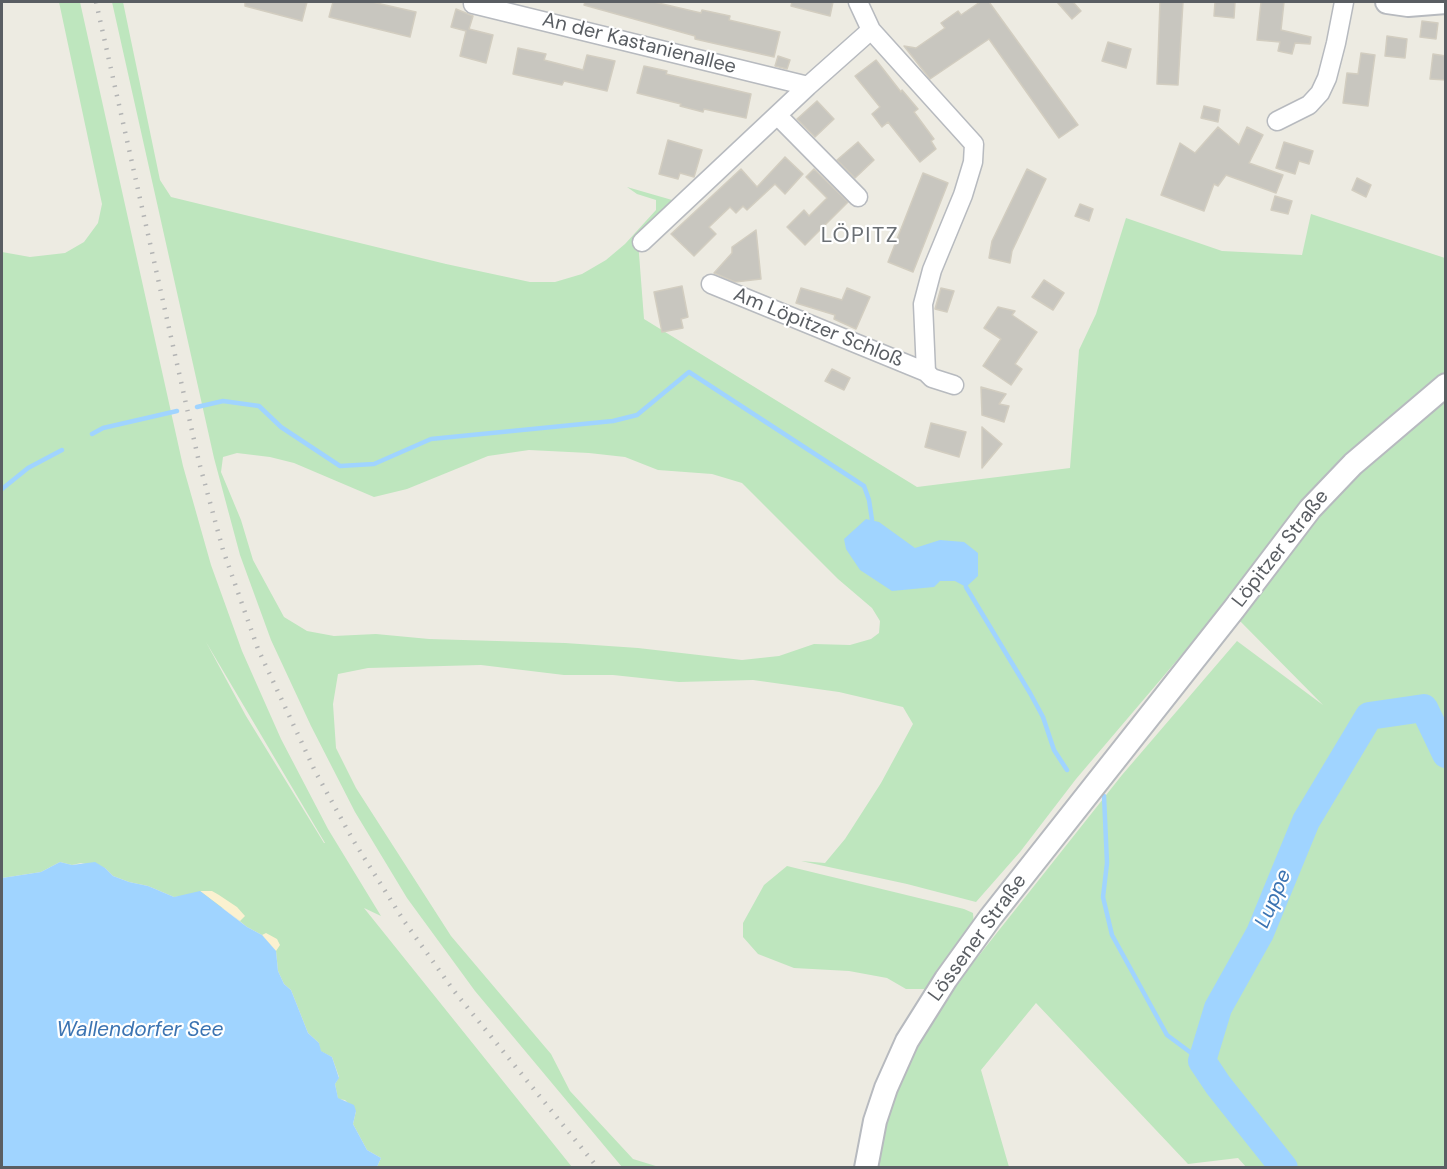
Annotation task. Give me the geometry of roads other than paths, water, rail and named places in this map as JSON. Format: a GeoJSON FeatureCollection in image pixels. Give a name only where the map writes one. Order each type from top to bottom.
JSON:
{"type":"FeatureCollection","features":[{"type":"Feature","properties":{"kind":"street","name":"An der Kastanienallee"},"geometry":{"type":"LineString","coordinates":[[473,2],[808,86]]}},
{"type":"Feature","properties":{"kind":"street","name":"Am Löpitzer Schloß"},"geometry":{"type":"LineString","coordinates":[[858,2],[871,30],[974,144],[973,162],[963,195],[932,270],[923,304],[926,372]]}},
{"type":"Feature","properties":{"kind":"street"},"geometry":{"type":"LineString","coordinates":[[1277,121],[1310,105],[1320,93],[1334,52],[1344,2]]}},
{"type":"Feature","properties":{"kind":"street"},"geometry":{"type":"LineString","coordinates":[[1387,2],[1408,5],[1446,2]]}},
{"type":"Feature","properties":{"kind":"street"},"geometry":{"type":"LineString","coordinates":[[642,242],[871,30]]}},
{"type":"Feature","properties":{"kind":"street"},"geometry":{"type":"LineString","coordinates":[[777,116],[858,197]]}},
{"type":"Feature","properties":{"kind":"street","name":"Am Löpitzer Schloß"},"geometry":{"type":"LineString","coordinates":[[711,284],[926,372],[932,378],[954,385]]}},
{"type":"Feature","properties":{"kind":"street","name":"Löpitzer Straße"},"geometry":{"type":"LineString","coordinates":[[1135,732],[1331,484],[1446,385]]}},
{"type":"Feature","properties":{"kind":"street","name":"Lössener Straße"},"geometry":{"type":"LineString","coordinates":[[866,1167],[875,1121],[886,1088],[907,1041],[946,979],[990,918],[1135,732]]}},
{"type":"Feature","properties":{"kind":"water"},"geometry":{"type":"Polygon","coordinates":[[[866,519],[879,522],[915,548],[940,540],[964,542],[978,553],[978,576],[966,587],[955,581],[940,581],[934,587],[892,591],[860,570],[846,549],[844,539],[866,519]]]}},
{"type":"Feature","properties":{"kind":"water","name":"Wallendorfer See"},"geometry":{"type":"Polygon","coordinates":[[[60,862],[72,865],[95,862],[113,876],[148,886],[174,897],[200,891],[247,927],[262,935],[276,951],[278,971],[284,984],[291,990],[308,1033],[319,1043],[321,1051],[332,1057],[339,1078],[335,1084],[338,1098],[354,1105],[356,1111],[353,1124],[367,1150],[381,1158],[377,1167],[2,1167],[2,878],[41,872],[60,862]]]}},
{"type":"Feature","properties":{"kind":"waterway"},"geometry":{"type":"LineString","coordinates":[[197,407],[223,401],[259,406],[281,427],[340,466],[374,464],[431,439],[613,421],[637,415],[689,372],[864,486],[872,520]]}},
{"type":"Feature","properties":{"kind":"waterway"},"geometry":{"type":"LineString","coordinates":[[92,434],[103,428],[177,411]]}},
{"type":"Feature","properties":{"kind":"waterway"},"geometry":{"type":"LineString","coordinates":[[2,489],[28,468],[62,450]]}},
{"type":"Feature","properties":{"kind":"waterway"},"geometry":{"type":"LineString","coordinates":[[966,587],[1030,693],[1043,717],[1054,750],[1067,770]]}},
{"type":"Feature","properties":{"kind":"waterway","name":"Luppe"},"geometry":{"type":"LineString","coordinates":[[1284,1168],[1218,1085],[1202,1061],[1218,1008],[1260,933],[1306,821],[1369,716],[1424,708],[1446,754]]}},
{"type":"Feature","properties":{"kind":"waterway"},"geometry":{"type":"LineString","coordinates":[[1104,796],[1107,863],[1103,897],[1112,935],[1167,1035],[1202,1061]]}},
{"type":"Feature","properties":{"kind":"railway"},"geometry":{"type":"LineString","coordinates":[[96,2],[199,462],[223,550],[258,649],[315,771],[353,840],[404,921],[454,991],[598,1168]]}},
{"type":"Feature","properties":{"kind":"district","name":"LÖPITZ"},"geometry":{"type":"Point","coordinates":[860,236]}}]}
